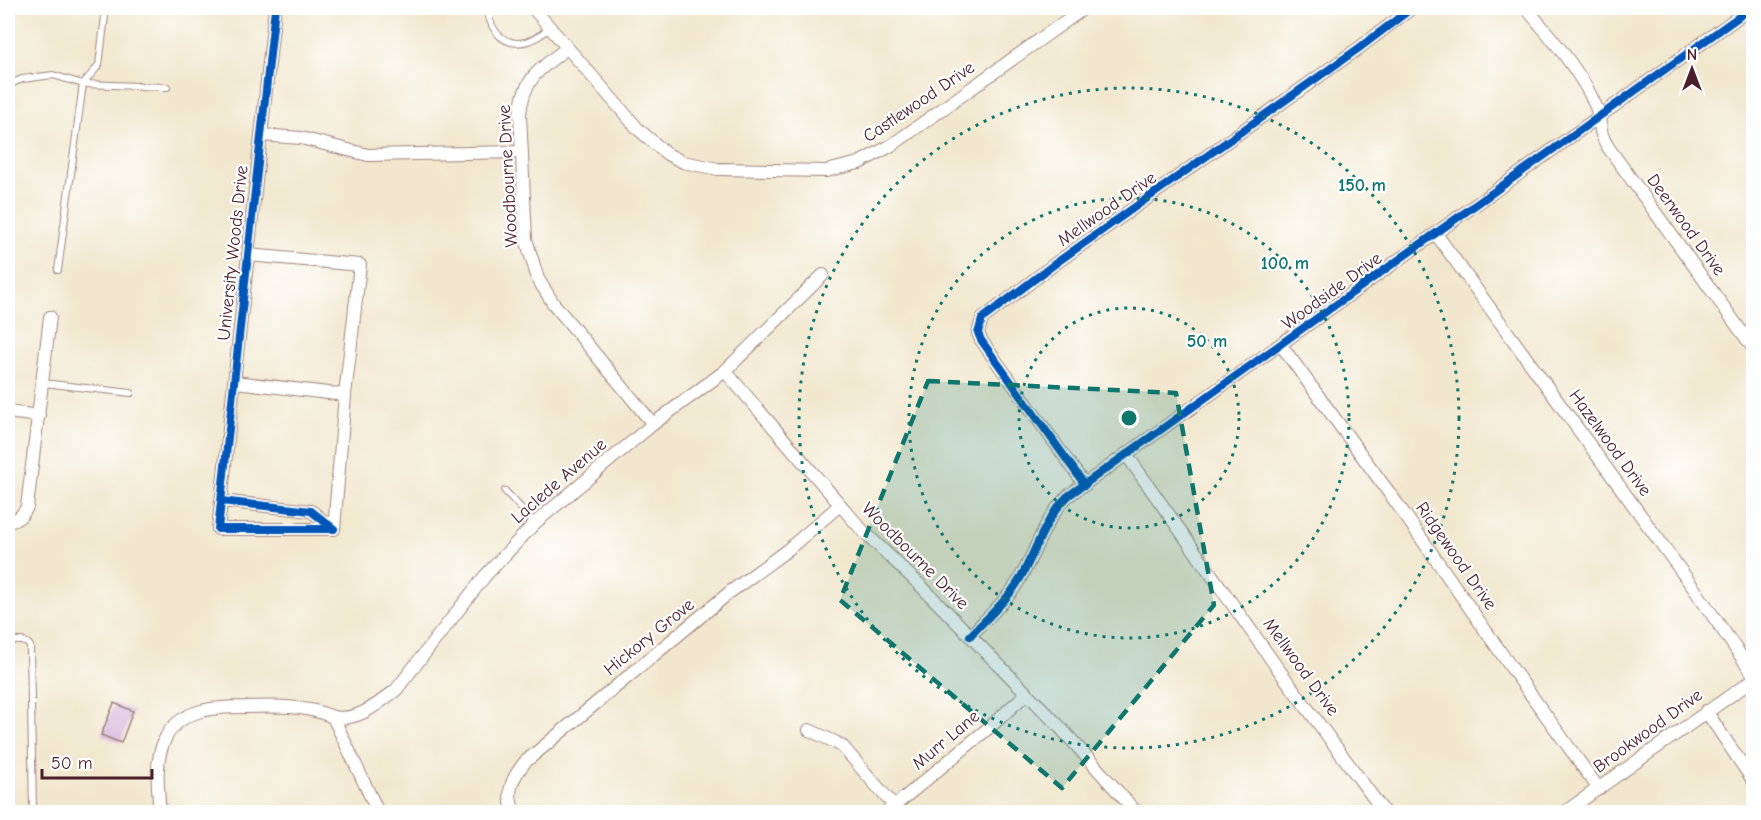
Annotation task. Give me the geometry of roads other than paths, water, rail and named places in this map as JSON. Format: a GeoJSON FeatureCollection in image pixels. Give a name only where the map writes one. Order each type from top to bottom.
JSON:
{"type":"FeatureCollection","features":[{"type":"Feature","properties":{"kind":"street","name":"University Woods Drive"},"geometry":{"type":"LineString","coordinates":[[248,255],[360,265],[345,395],[334,529],[218,529],[275,8]]}},
{"type":"Feature","properties":{"kind":"street","name":"Castlewood Drive"},"geometry":{"type":"LineString","coordinates":[[533,8],[638,129],[666,154],[683,162],[718,169],[826,171],[859,163],[892,145],[1067,12],[1084,8]]}},
{"type":"Feature","properties":{"kind":"street","name":"Mellwood Drive"},"geometry":{"type":"LineString","coordinates":[[1085,484],[981,340],[978,333],[982,319],[1056,263],[1341,62],[1412,8]]}},
{"type":"Feature","properties":{"kind":"street"},"geometry":{"type":"LineString","coordinates":[[1526,8],[1580,80],[1596,108],[1598,117]]}},
{"type":"Feature","properties":{"kind":"street"},"geometry":{"type":"LineString","coordinates":[[1749,10],[1754,22]]}},
{"type":"Feature","properties":{"kind":"street","name":"Woodside Drive"},"geometry":{"type":"LineString","coordinates":[[970,636],[1015,587],[1055,508],[1126,454],[1749,10]]}},
{"type":"Feature","properties":{"kind":"street","name":"Woodbourne Drive"},"geometry":{"type":"LineString","coordinates":[[567,48],[540,69],[522,96],[520,114],[526,239],[538,279],[553,303],[653,424]]}},
{"type":"Feature","properties":{"kind":"street","name":"Deerwood Drive"},"geometry":{"type":"LineString","coordinates":[[1598,117],[1601,135],[1608,147],[1754,350]]}},
{"type":"Feature","properties":{"kind":"street"},"geometry":{"type":"LineString","coordinates":[[261,135],[301,138],[368,155],[522,152]]}},
{"type":"Feature","properties":{"kind":"street","name":"Hazelwood Drive"},"geometry":{"type":"LineString","coordinates":[[1436,234],[1695,590],[1754,675]]}},
{"type":"Feature","properties":{"kind":"street","name":"Laclede Avenue"},"geometry":{"type":"LineString","coordinates":[[333,717],[356,716],[380,703],[396,690],[485,576],[535,523],[653,424],[725,371],[823,275]]}},
{"type":"Feature","properties":{"kind":"street"},"geometry":{"type":"LineString","coordinates":[[8,522],[23,515],[27,507],[50,317]]}},
{"type":"Feature","properties":{"kind":"street","name":"Ridgewood Drive"},"geometry":{"type":"LineString","coordinates":[[1281,345],[1398,505],[1599,789]]}},
{"type":"Feature","properties":{"kind":"street","name":"Woodbourne Drive"},"geometry":{"type":"LineString","coordinates":[[725,371],[840,506],[1059,726],[1136,813]]}},
{"type":"Feature","properties":{"kind":"street"},"geometry":{"type":"LineString","coordinates":[[235,382],[345,395]]}},
{"type":"Feature","properties":{"kind":"street"},"geometry":{"type":"LineString","coordinates":[[8,412],[39,416]]}},
{"type":"Feature","properties":{"kind":"street","name":"Mellwood Drive"},"geometry":{"type":"LineString","coordinates":[[1126,454],[1276,666],[1384,813]]}},
{"type":"Feature","properties":{"kind":"street"},"geometry":{"type":"LineString","coordinates":[[221,501],[310,511],[334,529]]}},
{"type":"Feature","properties":{"kind":"street","name":"Hickory Grove"},"geometry":{"type":"LineString","coordinates":[[514,813],[509,788],[515,774],[525,762],[708,613],[730,592],[786,551],[840,506]]}},
{"type":"Feature","properties":{"kind":"street","name":"Brookwood Drive"},"geometry":{"type":"LineString","coordinates":[[1565,813],[1754,679]]}},
{"type":"Feature","properties":{"kind":"street","name":"Murr Lane"},"geometry":{"type":"LineString","coordinates":[[890,809],[991,726],[1026,694]]}},
{"type":"Feature","properties":{"kind":"street"},"geometry":{"type":"LineString","coordinates":[[160,813],[158,777],[161,750],[165,738],[181,719],[205,709],[262,706],[291,706],[333,717],[378,813]]}},
{"type":"Feature","properties":{"kind":"street"},"geometry":{"type":"LineString","coordinates":[[1706,711],[1754,782]]}},
{"type":"Feature","properties":{"kind":"street"},"geometry":{"type":"LineString","coordinates":[[809,730],[843,747],[890,809]]}},
{"type":"Feature","properties":{"kind":"lane"},"geometry":{"type":"LineString","coordinates":[[58,270],[83,84],[99,65],[106,8]]}},
{"type":"Feature","properties":{"kind":"lane"},"geometry":{"type":"LineString","coordinates":[[487,8],[495,31],[507,41],[520,43],[538,38],[550,27]]}},
{"type":"Feature","properties":{"kind":"lane"},"geometry":{"type":"LineString","coordinates":[[8,85],[22,80],[53,75],[83,84],[167,87]]}},
{"type":"Feature","properties":{"kind":"lane"},"geometry":{"type":"LineString","coordinates":[[43,383],[131,393]]}},
{"type":"Feature","properties":{"kind":"lane"},"geometry":{"type":"LineString","coordinates":[[505,491],[535,523]]}},
{"type":"Feature","properties":{"kind":"lane"},"geometry":{"type":"LineString","coordinates":[[8,641],[23,641],[30,646],[33,813]]}}]}
